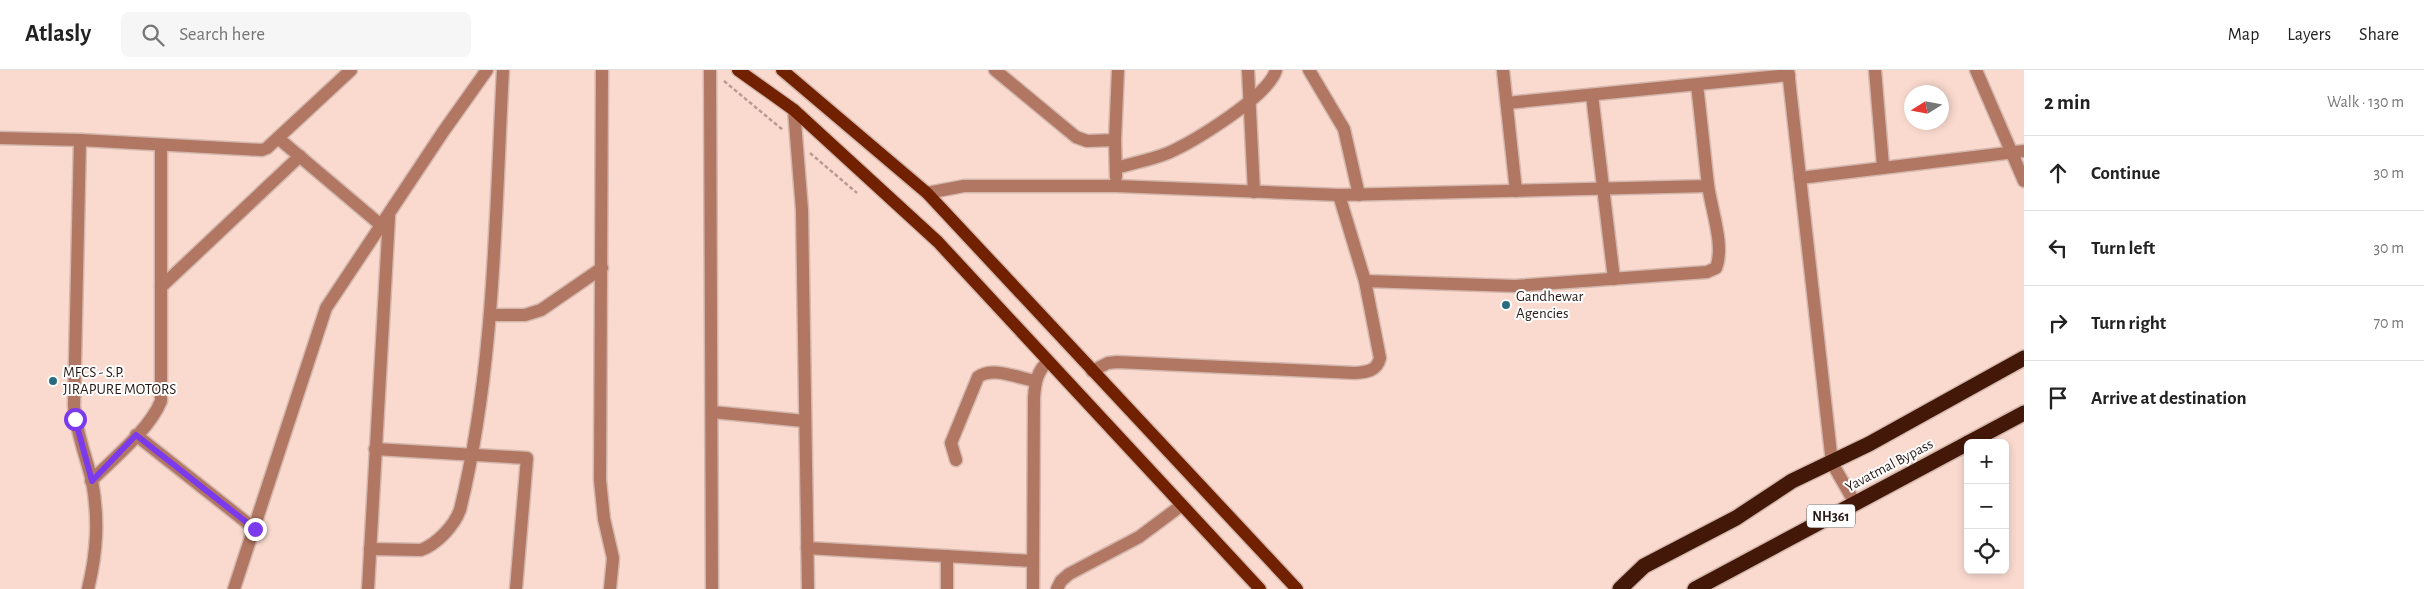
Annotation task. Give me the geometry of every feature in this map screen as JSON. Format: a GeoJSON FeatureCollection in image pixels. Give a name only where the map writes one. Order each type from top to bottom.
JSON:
{"type":"FeatureCollection","features":[{"type":"Feature","properties":{"kind":"highway"},"geometry":{"type":"LineString","coordinates":[[1620,589],[1644,566],[1736,518],[1792,481],[1832,463],[2024,358]]}},
{"type":"Feature","properties":{"kind":"highway","name":"Yavatmal Bypass"},"geometry":{"type":"LineString","coordinates":[[1975,439],[2024,413]]}},
{"type":"Feature","properties":{"kind":"highway","name":"Yavatmal Bypass"},"geometry":{"type":"LineString","coordinates":[[1695,589],[1964,445]]}},
{"type":"Feature","properties":{"kind":"main road"},"geometry":{"type":"LineString","coordinates":[[738,70],[794,110],[938,242],[1260,589]]}},
{"type":"Feature","properties":{"kind":"main road"},"geometry":{"type":"LineString","coordinates":[[782,70],[927,193],[1297,589]]}},
{"type":"Feature","properties":{"kind":"street"},"geometry":{"type":"LineString","coordinates":[[0,138],[80,140],[161,146],[262,150],[278,138],[351,70]]}},
{"type":"Feature","properties":{"kind":"street"},"geometry":{"type":"LineString","coordinates":[[234,589],[326,308],[443,132],[487,70]]}},
{"type":"Feature","properties":{"kind":"street"},"geometry":{"type":"LineString","coordinates":[[370,549],[421,550],[437,541],[457,517],[474,454],[490,315],[503,70]]}},
{"type":"Feature","properties":{"kind":"street"},"geometry":{"type":"LineString","coordinates":[[602,70],[600,480],[604,519],[613,558],[610,589]]}},
{"type":"Feature","properties":{"kind":"street"},"geometry":{"type":"LineString","coordinates":[[710,70],[712,589]]}},
{"type":"Feature","properties":{"kind":"street"},"geometry":{"type":"LineString","coordinates":[[995,70],[1076,137],[1087,141],[1115,140]]}},
{"type":"Feature","properties":{"kind":"street"},"geometry":{"type":"LineString","coordinates":[[1116,186],[1115,140],[1118,70]]}},
{"type":"Feature","properties":{"kind":"street"},"geometry":{"type":"LineString","coordinates":[[1248,70],[1254,192]]}},
{"type":"Feature","properties":{"kind":"street"},"geometry":{"type":"LineString","coordinates":[[1116,168],[1166,154],[1181,147],[1249,103],[1265,89],[1273,79],[1276,70]]}},
{"type":"Feature","properties":{"kind":"street"},"geometry":{"type":"LineString","coordinates":[[1310,70],[1344,129],[1358,195]]}},
{"type":"Feature","properties":{"kind":"street"},"geometry":{"type":"LineString","coordinates":[[1503,70],[1516,191]]}},
{"type":"Feature","properties":{"kind":"street"},"geometry":{"type":"LineString","coordinates":[[1876,70],[1883,166]]}},
{"type":"Feature","properties":{"kind":"street"},"geometry":{"type":"LineString","coordinates":[[1976,70],[2018,152],[2024,181]]}},
{"type":"Feature","properties":{"kind":"street"},"geometry":{"type":"LineString","coordinates":[[1507,104],[1697,85],[1788,73],[1832,463],[1855,503]]}},
{"type":"Feature","properties":{"kind":"street"},"geometry":{"type":"LineString","coordinates":[[1364,281],[1515,286],[1707,272],[1716,268],[1719,261],[1719,249],[1708,186],[1697,85]]}},
{"type":"Feature","properties":{"kind":"street"},"geometry":{"type":"LineString","coordinates":[[1592,95],[1614,279]]}},
{"type":"Feature","properties":{"kind":"street"},"geometry":{"type":"LineString","coordinates":[[794,110],[802,210],[808,589]]}},
{"type":"Feature","properties":{"kind":"street"},"geometry":{"type":"LineString","coordinates":[[278,138],[385,221]]}},
{"type":"Feature","properties":{"kind":"street"},"geometry":{"type":"LineString","coordinates":[[80,140],[74,406],[75,419],[92,481],[97,524],[95,560],[88,589]]}},
{"type":"Feature","properties":{"kind":"street"},"geometry":{"type":"LineString","coordinates":[[92,481],[136,435],[158,409],[161,401],[161,146]]}},
{"type":"Feature","properties":{"kind":"street"},"geometry":{"type":"LineString","coordinates":[[1800,178],[1883,166],[2018,152]]}},
{"type":"Feature","properties":{"kind":"street"},"geometry":{"type":"LineString","coordinates":[[161,287],[300,156]]}},
{"type":"Feature","properties":{"kind":"street"},"geometry":{"type":"LineString","coordinates":[[927,193],[964,186],[1116,186],[1339,195],[1708,186]]}},
{"type":"Feature","properties":{"kind":"street"},"geometry":{"type":"LineString","coordinates":[[1092,370],[1108,363],[1117,362],[1364,373],[1378,365],[1380,358],[1364,281],[1339,195]]}},
{"type":"Feature","properties":{"kind":"street"},"geometry":{"type":"LineString","coordinates":[[368,589],[376,449],[385,221]]}},
{"type":"Feature","properties":{"kind":"street"},"geometry":{"type":"LineString","coordinates":[[490,315],[525,315],[541,310],[602,268]]}},
{"type":"Feature","properties":{"kind":"street"},"geometry":{"type":"LineString","coordinates":[[1033,589],[1035,381],[1039,369],[1048,360]]}},
{"type":"Feature","properties":{"kind":"street"},"geometry":{"type":"LineString","coordinates":[[956,460],[951,443],[978,377],[983,373],[992,372],[1035,381]]}},
{"type":"Feature","properties":{"kind":"street"},"geometry":{"type":"LineString","coordinates":[[712,412],[804,421]]}},
{"type":"Feature","properties":{"kind":"street"},"geometry":{"type":"LineString","coordinates":[[136,435],[255,529]]}},
{"type":"Feature","properties":{"kind":"street"},"geometry":{"type":"LineString","coordinates":[[376,449],[527,458],[516,589]]}},
{"type":"Feature","properties":{"kind":"street"},"geometry":{"type":"LineString","coordinates":[[1057,589],[1061,581],[1069,574],[1139,537],[1182,506]]}},
{"type":"Feature","properties":{"kind":"street"},"geometry":{"type":"LineString","coordinates":[[807,548],[1032,561]]}},
{"type":"Feature","properties":{"kind":"street"},"geometry":{"type":"LineString","coordinates":[[947,556],[947,589]]}},
{"type":"Feature","properties":{"kind":"place","name":"Gandhewar Agencies"},"geometry":{"type":"Point","coordinates":[1506,305]}},
{"type":"Feature","properties":{"kind":"place","name":"MFCS - S.P. JIRAPURE MOTORS"},"geometry":{"type":"Point","coordinates":[53,381]}},
{"type":"Feature","properties":{"kind":"route"},"geometry":{"type":"LineString","coordinates":[[75,419],[92,481],[136,435],[255,529]]}}]}
